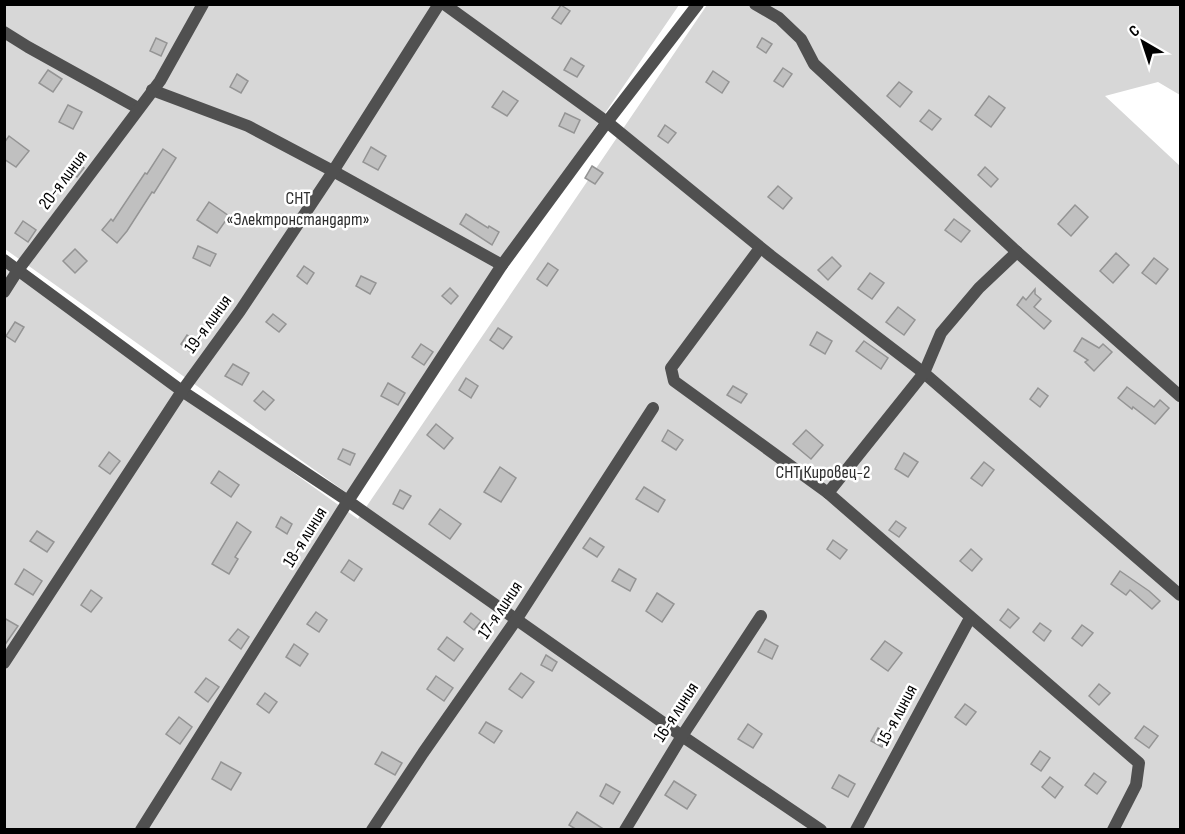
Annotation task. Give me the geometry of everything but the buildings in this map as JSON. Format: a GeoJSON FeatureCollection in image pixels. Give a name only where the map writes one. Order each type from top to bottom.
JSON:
{"type":"FeatureCollection","features":[{"type":"Feature","properties":{"kind":"street","name":"20-я линия"},"geometry":{"type":"LineString","coordinates":[[4,292],[18,270],[160,81],[203,4]]}},
{"type":"Feature","properties":{"kind":"street","name":"19-я линия"},"geometry":{"type":"LineString","coordinates":[[4,663],[182,390],[240,311],[333,171],[439,4]]}},
{"type":"Feature","properties":{"kind":"street"},"geometry":{"type":"LineString","coordinates":[[444,4],[607,122],[760,248],[924,374],[1180,596]]}},
{"type":"Feature","properties":{"kind":"street","name":"18-я линия"},"geometry":{"type":"LineString","coordinates":[[141,830],[348,501],[502,265],[607,122],[698,4]]}},
{"type":"Feature","properties":{"kind":"street"},"geometry":{"type":"LineString","coordinates":[[755,4],[779,18],[801,39],[814,64],[1017,252],[1180,396]]}},
{"type":"Feature","properties":{"kind":"street"},"geometry":{"type":"LineString","coordinates":[[4,32],[138,108]]}},
{"type":"Feature","properties":{"kind":"street"},"geometry":{"type":"LineString","coordinates":[[152,90],[248,126],[502,265]]}},
{"type":"Feature","properties":{"kind":"street"},"geometry":{"type":"LineString","coordinates":[[760,248],[671,368],[674,381],[828,494],[1139,763],[1136,785],[1113,830]]}},
{"type":"Feature","properties":{"kind":"street"},"geometry":{"type":"LineString","coordinates":[[828,494],[924,374],[941,333],[979,288],[1017,252]]}},
{"type":"Feature","properties":{"kind":"street"},"geometry":{"type":"LineString","coordinates":[[4,260],[182,390],[348,501],[820,830]]}},
{"type":"Feature","properties":{"kind":"street","name":"17-я линия"},"geometry":{"type":"LineString","coordinates":[[372,830],[516,620],[653,408]]}},
{"type":"Feature","properties":{"kind":"street","name":"16-я линия"},"geometry":{"type":"LineString","coordinates":[[625,830],[682,736],[760,616]]}},
{"type":"Feature","properties":{"kind":"street","name":"15-я линия"},"geometry":{"type":"LineString","coordinates":[[856,830],[970,618]]}},
{"type":"Feature","properties":{"kind":"green space","name":"СНТ «Электронстандарт»"},"geometry":{"type":"Polygon","coordinates":[[[5,5],[679,5],[508,255],[354,498],[5,249],[5,5]]]}},
{"type":"Feature","properties":{"kind":"green space","name":"СНТ Кировец-2"},"geometry":{"type":"Polygon","coordinates":[[[707,5],[1180,5],[1180,95],[1158,82],[1105,96],[1180,166],[1180,829],[5,829],[4,265],[358,519],[707,5]]]}}]}
